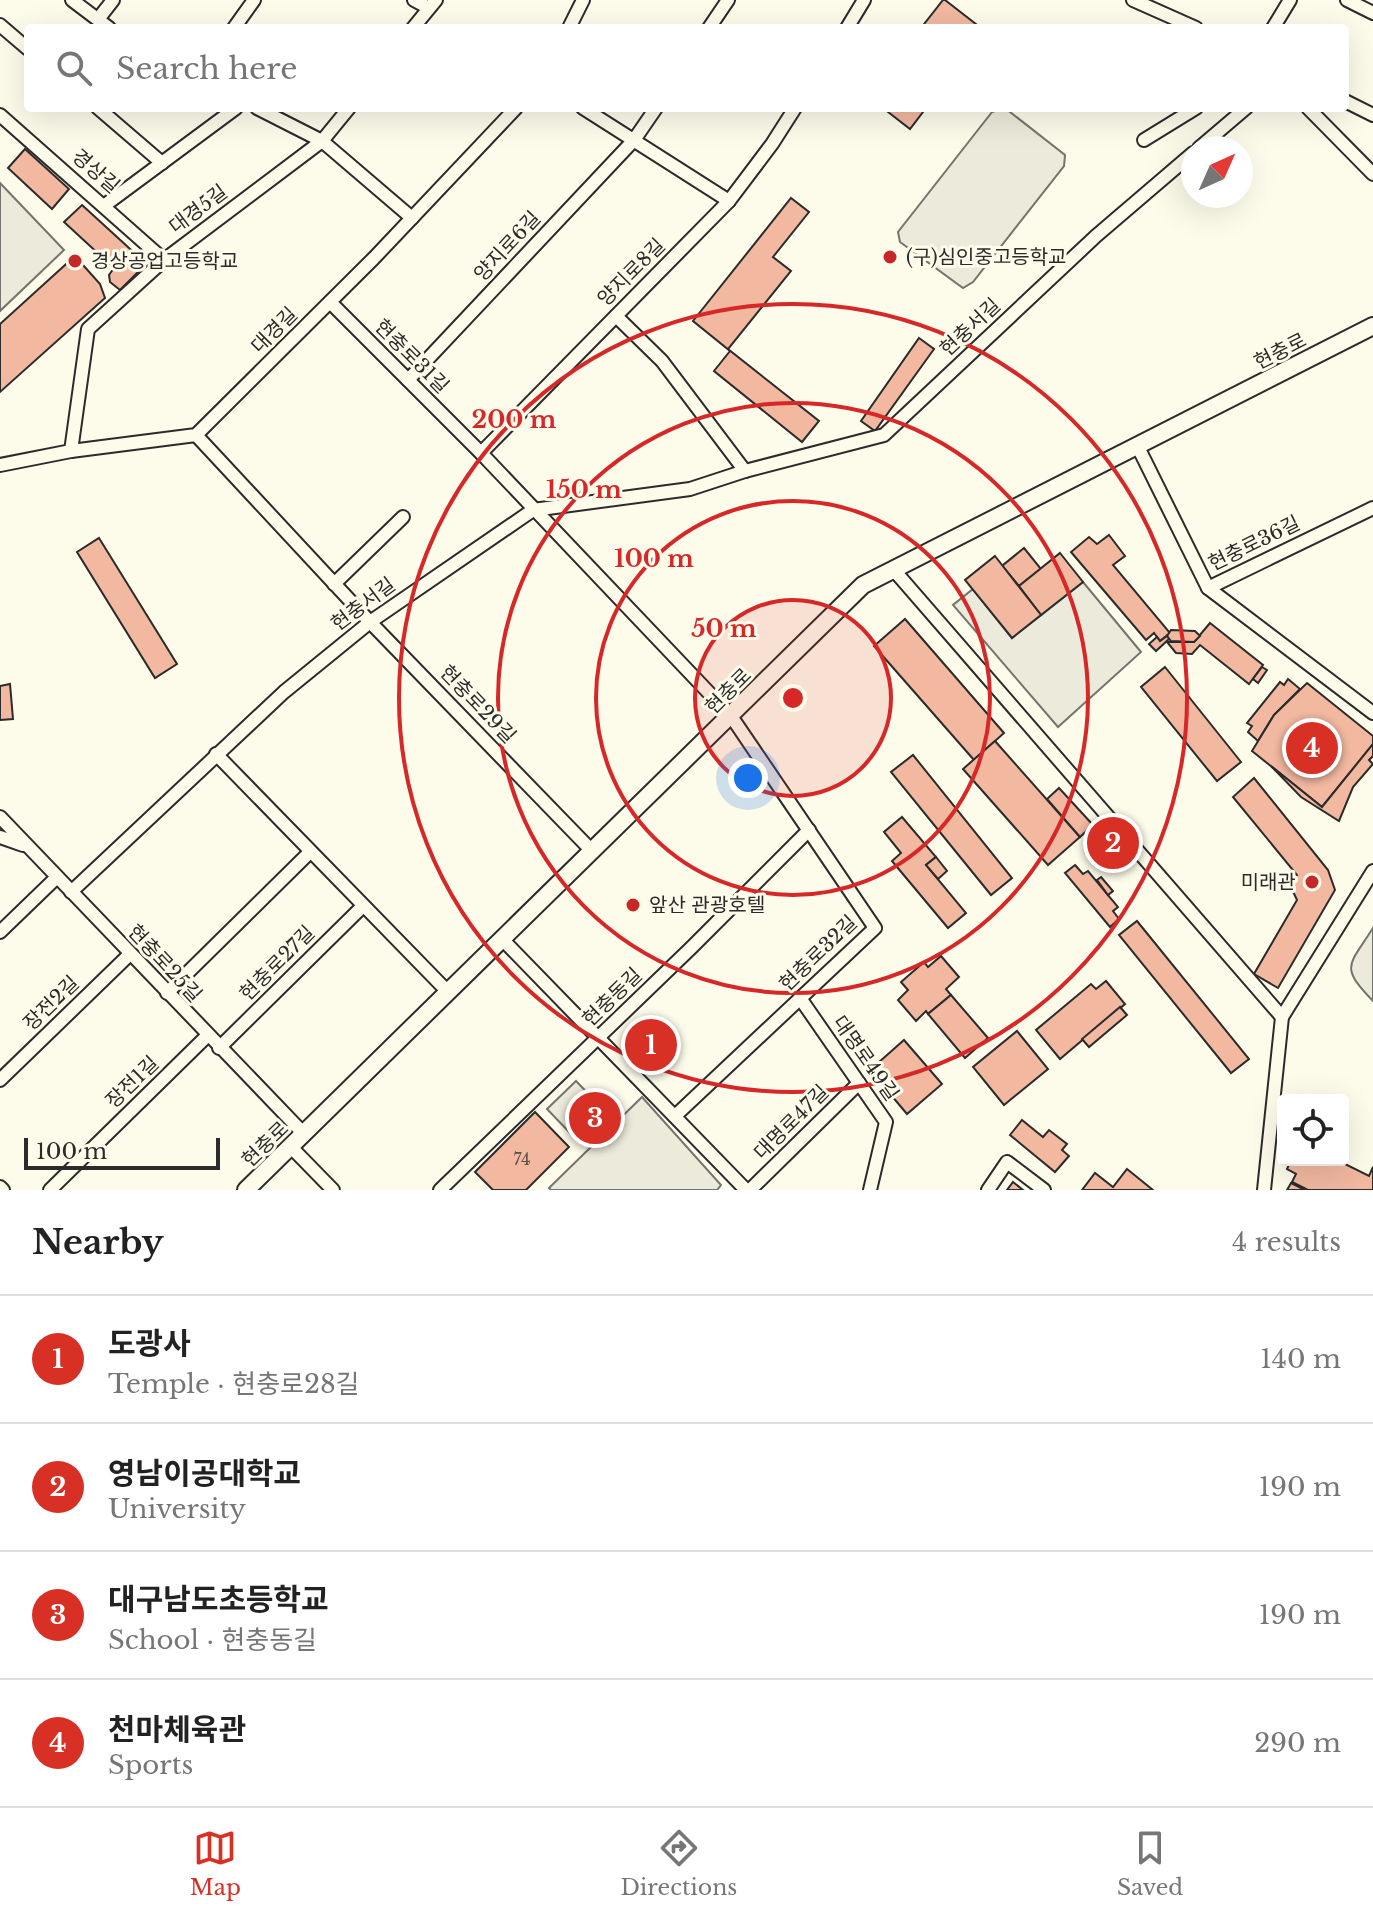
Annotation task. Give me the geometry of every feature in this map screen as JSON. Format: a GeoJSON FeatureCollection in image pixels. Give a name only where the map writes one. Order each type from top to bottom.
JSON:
{"type":"FeatureCollection","features":[{"type":"Feature","properties":{"kind":"main road","name":"현충로"},"geometry":{"type":"LineString","coordinates":[[246,1190],[863,585],[1373,326]]}},
{"type":"Feature","properties":{"kind":"street"},"geometry":{"type":"LineString","coordinates":[[72,0],[105,24]]}},
{"type":"Feature","properties":{"kind":"street"},"geometry":{"type":"LineString","coordinates":[[99,18],[113,0]]}},
{"type":"Feature","properties":{"kind":"street"},"geometry":{"type":"LineString","coordinates":[[237,24],[254,0]]}},
{"type":"Feature","properties":{"kind":"street"},"geometry":{"type":"LineString","coordinates":[[414,0],[432,4],[416,24]]}},
{"type":"Feature","properties":{"kind":"street"},"geometry":{"type":"LineString","coordinates":[[571,24],[583,0]]}},
{"type":"Feature","properties":{"kind":"street"},"geometry":{"type":"LineString","coordinates":[[712,24],[728,0]]}},
{"type":"Feature","properties":{"kind":"street"},"geometry":{"type":"LineString","coordinates":[[849,24],[864,0]]}},
{"type":"Feature","properties":{"kind":"street"},"geometry":{"type":"LineString","coordinates":[[1133,0],[1187,24]]}},
{"type":"Feature","properties":{"kind":"street"},"geometry":{"type":"LineString","coordinates":[[1275,24],[1290,0]]}},
{"type":"Feature","properties":{"kind":"street"},"geometry":{"type":"LineString","coordinates":[[1347,0],[1373,13]]}},
{"type":"Feature","properties":{"kind":"street"},"geometry":{"type":"LineString","coordinates":[[0,25],[24,46]]}},
{"type":"Feature","properties":{"kind":"street"},"geometry":{"type":"LineString","coordinates":[[1349,103],[1373,115]]}},
{"type":"Feature","properties":{"kind":"street"},"geometry":{"type":"LineString","coordinates":[[103,112],[162,163]]}},
{"type":"Feature","properties":{"kind":"street"},"geometry":{"type":"LineString","coordinates":[[105,205],[231,112]]}},
{"type":"Feature","properties":{"kind":"street"},"geometry":{"type":"LineString","coordinates":[[265,112],[322,141],[412,218]]}},
{"type":"Feature","properties":{"kind":"street","name":"대경5길"},"geometry":{"type":"LineString","coordinates":[[71,451],[88,329],[164,260],[322,141],[346,112]]}},
{"type":"Feature","properties":{"kind":"street","name":"대경길"},"geometry":{"type":"LineString","coordinates":[[196,435],[330,302],[512,112]]}},
{"type":"Feature","properties":{"kind":"street"},"geometry":{"type":"LineString","coordinates":[[589,112],[729,201]]}},
{"type":"Feature","properties":{"kind":"street","name":"양지로6길"},"geometry":{"type":"LineString","coordinates":[[408,380],[634,140],[653,112]]}},
{"type":"Feature","properties":{"kind":"street","name":"양지로8길"},"geometry":{"type":"LineString","coordinates":[[481,453],[729,201],[792,112]]}},
{"type":"Feature","properties":{"kind":"street"},"geometry":{"type":"LineString","coordinates":[[1144,140],[1190,112]]}},
{"type":"Feature","properties":{"kind":"street"},"geometry":{"type":"LineString","coordinates":[[1213,136],[1241,112]]}},
{"type":"Feature","properties":{"kind":"street"},"geometry":{"type":"LineString","coordinates":[[1312,112],[1373,174]]}},
{"type":"Feature","properties":{"kind":"street","name":"경상길"},"geometry":{"type":"LineString","coordinates":[[0,115],[164,260]]}},
{"type":"Feature","properties":{"kind":"street","name":"현충서길"},"geometry":{"type":"LineString","coordinates":[[71,892],[284,692],[370,622],[533,510],[690,489],[745,471],[884,435],[1096,236],[1181,163]]}},
{"type":"Feature","properties":{"kind":"street","name":"현충로31길"},"geometry":{"type":"LineString","coordinates":[[330,302],[481,453],[731,716]]}},
{"type":"Feature","properties":{"kind":"street"},"geometry":{"type":"LineString","coordinates":[[616,316],[662,361],[745,471]]}},
{"type":"Feature","properties":{"kind":"street"},"geometry":{"type":"LineString","coordinates":[[0,465],[71,451],[196,435]]}},
{"type":"Feature","properties":{"kind":"street","name":"현충로29길"},"geometry":{"type":"LineString","coordinates":[[196,435],[370,622],[593,852]]}},
{"type":"Feature","properties":{"kind":"street","name":"현충로36길"},"geometry":{"type":"LineString","coordinates":[[1138,447],[1208,588],[1373,508]]}},
{"type":"Feature","properties":{"kind":"street"},"geometry":{"type":"LineString","coordinates":[[334,584],[403,517]]}},
{"type":"Feature","properties":{"kind":"street"},"geometry":{"type":"LineString","coordinates":[[893,569],[1282,1017]]}},
{"type":"Feature","properties":{"kind":"street"},"geometry":{"type":"LineString","coordinates":[[1208,588],[1373,713]]}},
{"type":"Feature","properties":{"kind":"street","name":"현충로32길"},"geometry":{"type":"LineString","coordinates":[[675,1116],[875,928],[731,716]]}},
{"type":"Feature","properties":{"kind":"street"},"geometry":{"type":"LineString","coordinates":[[216,754],[449,993]]}},
{"type":"Feature","properties":{"kind":"street","name":"현충로25길"},"geometry":{"type":"LineString","coordinates":[[0,817],[304,1134]]}},
{"type":"Feature","properties":{"kind":"street","name":"현충동길"},"geometry":{"type":"LineString","coordinates":[[440,1190],[809,830]]}},
{"type":"Feature","properties":{"kind":"street"},"geometry":{"type":"LineString","coordinates":[[0,837],[27,846]]}},
{"type":"Feature","properties":{"kind":"street"},"geometry":{"type":"LineString","coordinates":[[167,993],[310,852]]}},
{"type":"Feature","properties":{"kind":"street"},"geometry":{"type":"LineString","coordinates":[[1264,1190],[1282,1017],[1373,871]]}},
{"type":"Feature","properties":{"kind":"street"},"geometry":{"type":"LineString","coordinates":[[0,932],[57,877]]}},
{"type":"Feature","properties":{"kind":"street","name":"현충로27길"},"geometry":{"type":"LineString","coordinates":[[219,1048],[363,906]]}},
{"type":"Feature","properties":{"kind":"street"},"geometry":{"type":"LineString","coordinates":[[503,940],[748,1190]]}},
{"type":"Feature","properties":{"kind":"street","name":"장전2길"},"geometry":{"type":"LineString","coordinates":[[0,1080],[130,954]]}},
{"type":"Feature","properties":{"kind":"street","name":"대명로49길"},"geometry":{"type":"LineString","coordinates":[[800,998],[886,1122],[870,1190]]}},
{"type":"Feature","properties":{"kind":"street","name":"장전1길"},"geometry":{"type":"LineString","coordinates":[[50,1190],[207,1036]]}},
{"type":"Feature","properties":{"kind":"street","name":"대명로47길"},"geometry":{"type":"LineString","coordinates":[[748,1190],[859,1083]]}},
{"type":"Feature","properties":{"kind":"street"},"geometry":{"type":"LineString","coordinates":[[291,1147],[333,1190]]}},
{"type":"Feature","properties":{"kind":"street"},"geometry":{"type":"LineString","coordinates":[[988,1190],[1007,1162],[1044,1190]]}},
{"type":"Feature","properties":{"kind":"shaded area"},"geometry":{"type":"Polygon","coordinates":[[[992,112],[1010,112],[1065,155],[1064,166],[973,282],[963,288],[900,242],[898,232],[992,112]]]}},
{"type":"Feature","properties":{"kind":"shaded area"},"geometry":{"type":"Polygon","coordinates":[[[0,183],[64,250],[0,311],[0,183]]]}},
{"type":"Feature","properties":{"kind":"shaded area"},"geometry":{"type":"Polygon","coordinates":[[[1083,582],[1141,652],[1058,727],[953,605],[973,589],[1012,638],[1083,582]]]}},
{"type":"Feature","properties":{"kind":"shaded area"},"geometry":{"type":"Polygon","coordinates":[[[1373,928],[1373,1001],[1355,980],[1351,966],[1373,928]]]}},
{"type":"Feature","properties":{"kind":"shaded area"},"geometry":{"type":"Polygon","coordinates":[[[576,1081],[600,1106],[572,1135],[547,1109],[576,1081]]]}},
{"type":"Feature","properties":{"kind":"shaded area"},"geometry":{"type":"Polygon","coordinates":[[[642,1097],[721,1185],[717,1190],[549,1188],[642,1097]]]}},
{"type":"Feature","properties":{"kind":"building"},"geometry":{"type":"Polygon","coordinates":[[[945,0],[976,24],[924,24],[945,0]]]}},
{"type":"Feature","properties":{"kind":"building"},"geometry":{"type":"Polygon","coordinates":[[[888,112],[923,112],[910,129],[888,112]]]}},
{"type":"Feature","properties":{"kind":"building"},"geometry":{"type":"Polygon","coordinates":[[[25,149],[69,189],[52,209],[8,168],[25,149]]]}},
{"type":"Feature","properties":{"kind":"building"},"geometry":{"type":"Polygon","coordinates":[[[791,198],[809,212],[773,257],[791,271],[728,349],[819,421],[802,442],[714,371],[730,351],[693,321],[791,198]]]}},
{"type":"Feature","properties":{"kind":"building"},"geometry":{"type":"Polygon","coordinates":[[[82,205],[140,258],[142,268],[120,290],[110,282],[109,275],[114,268],[64,222],[82,205]]]}},
{"type":"Feature","properties":{"kind":"building"},"geometry":{"type":"Polygon","coordinates":[[[75,256],[100,284],[105,298],[0,392],[0,324],[75,256]]]}},
{"type":"Feature","properties":{"kind":"building"},"geometry":{"type":"Polygon","coordinates":[[[919,338],[934,349],[875,431],[861,421],[919,338]]]}},
{"type":"Feature","properties":{"kind":"building"},"geometry":{"type":"Polygon","coordinates":[[[1109,535],[1125,556],[1113,565],[1170,633],[1160,641],[1154,633],[1146,640],[1071,552],[1089,537],[1097,544],[1109,535]]]}},
{"type":"Feature","properties":{"kind":"building"},"geometry":{"type":"Polygon","coordinates":[[[99,538],[177,664],[155,678],[77,552],[99,538]]]}},
{"type":"Feature","properties":{"kind":"building"},"geometry":{"type":"Polygon","coordinates":[[[1024,548],[1041,569],[1019,586],[1002,566],[1024,548]]]}},
{"type":"Feature","properties":{"kind":"building"},"geometry":{"type":"Polygon","coordinates":[[[1060,553],[1083,582],[1041,615],[1019,586],[1060,553]]]}},
{"type":"Feature","properties":{"kind":"building"},"geometry":{"type":"Polygon","coordinates":[[[995,556],[1041,615],[1012,638],[965,580],[995,556]]]}},
{"type":"Feature","properties":{"kind":"building"},"geometry":{"type":"Polygon","coordinates":[[[905,619],[1004,733],[974,760],[874,646],[905,619]]]}},
{"type":"Feature","properties":{"kind":"building"},"geometry":{"type":"Polygon","coordinates":[[[1210,623],[1263,665],[1249,684],[1200,645],[1192,654],[1176,653],[1167,642],[1194,642],[1210,623]]]}},
{"type":"Feature","properties":{"kind":"building"},"geometry":{"type":"Polygon","coordinates":[[[1171,630],[1195,631],[1200,636],[1194,642],[1171,641],[1167,636],[1171,630]]]}},
{"type":"Feature","properties":{"kind":"building"},"geometry":{"type":"Polygon","coordinates":[[[1167,636],[1169,639],[1156,651],[1149,644],[1157,637],[1160,641],[1167,636]]]}},
{"type":"Feature","properties":{"kind":"building"},"geometry":{"type":"Polygon","coordinates":[[[1165,667],[1241,762],[1217,781],[1141,687],[1165,667]]]}},
{"type":"Feature","properties":{"kind":"building"},"geometry":{"type":"Polygon","coordinates":[[[1262,667],[1267,670],[1258,683],[1253,679],[1262,667]]]}},
{"type":"Feature","properties":{"kind":"building"},"geometry":{"type":"Polygon","coordinates":[[[1288,679],[1300,689],[1274,715],[1258,741],[1248,732],[1252,726],[1247,723],[1280,682],[1284,685],[1288,679]]]}},
{"type":"Feature","properties":{"kind":"building"},"geometry":{"type":"Polygon","coordinates":[[[1307,683],[1373,736],[1373,744],[1322,807],[1252,751],[1274,715],[1307,683]]]}},
{"type":"Feature","properties":{"kind":"building"},"geometry":{"type":"Polygon","coordinates":[[[10,684],[13,719],[0,720],[0,686],[10,684]]]}},
{"type":"Feature","properties":{"kind":"building"},"geometry":{"type":"Polygon","coordinates":[[[995,741],[1080,837],[1048,865],[963,769],[995,741]]]}},
{"type":"Feature","properties":{"kind":"building"},"geometry":{"type":"Polygon","coordinates":[[[1373,744],[1373,756],[1369,760],[1373,764],[1353,787],[1339,821],[1301,797],[1271,766],[1322,807],[1373,744]]]}},
{"type":"Feature","properties":{"kind":"building"},"geometry":{"type":"Polygon","coordinates":[[[913,755],[1012,878],[991,895],[891,772],[913,755]]]}},
{"type":"Feature","properties":{"kind":"building","name":"미래관"},"geometry":{"type":"Polygon","coordinates":[[[1254,778],[1328,870],[1335,890],[1278,988],[1254,974],[1297,900],[1290,885],[1297,875],[1233,797],[1254,778]]]}},
{"type":"Feature","properties":{"kind":"building"},"geometry":{"type":"Polygon","coordinates":[[[1059,788],[1093,825],[1080,837],[1047,799],[1059,788]]]}},
{"type":"Feature","properties":{"kind":"building"},"geometry":{"type":"Polygon","coordinates":[[[902,817],[936,857],[926,865],[966,913],[948,928],[892,861],[901,853],[884,832],[902,817]]]}},
{"type":"Feature","properties":{"kind":"building"},"geometry":{"type":"Polygon","coordinates":[[[936,857],[947,871],[938,879],[926,865],[936,857]]]}},
{"type":"Feature","properties":{"kind":"building"},"geometry":{"type":"Polygon","coordinates":[[[1075,865],[1083,874],[1088,871],[1118,907],[1113,911],[1119,919],[1110,927],[1065,873],[1075,865]]]}},
{"type":"Feature","properties":{"kind":"building"},"geometry":{"type":"Polygon","coordinates":[[[1101,877],[1113,891],[1108,895],[1097,880],[1101,877]]]}},
{"type":"Feature","properties":{"kind":"building"},"geometry":{"type":"Polygon","coordinates":[[[1137,921],[1249,1059],[1231,1073],[1119,935],[1137,921]]]}},
{"type":"Feature","properties":{"kind":"building"},"geometry":{"type":"Polygon","coordinates":[[[941,956],[959,977],[946,989],[951,995],[916,1021],[898,1000],[908,990],[901,982],[924,962],[928,967],[941,956]]]}},
{"type":"Feature","properties":{"kind":"building"},"geometry":{"type":"Polygon","coordinates":[[[1106,981],[1125,1004],[1060,1059],[1036,1030],[1091,984],[1096,989],[1106,981]]]}},
{"type":"Feature","properties":{"kind":"building"},"geometry":{"type":"Polygon","coordinates":[[[951,995],[988,1038],[965,1058],[928,1014],[951,995]]]}},
{"type":"Feature","properties":{"kind":"building"},"geometry":{"type":"Polygon","coordinates":[[[1120,1007],[1127,1015],[1089,1047],[1082,1039],[1120,1007]]]}},
{"type":"Feature","properties":{"kind":"building"},"geometry":{"type":"Polygon","coordinates":[[[1017,1031],[1048,1069],[1004,1105],[973,1067],[1017,1031]]]}},
{"type":"Feature","properties":{"kind":"building"},"geometry":{"type":"Polygon","coordinates":[[[904,1040],[942,1084],[907,1114],[870,1070],[904,1040]]]}},
{"type":"Feature","properties":{"kind":"building"},"geometry":{"type":"Polygon","coordinates":[[[535,1112],[569,1147],[526,1190],[493,1190],[475,1172],[535,1112]]]}},
{"type":"Feature","properties":{"kind":"building"},"geometry":{"type":"Polygon","coordinates":[[[1022,1120],[1043,1137],[1049,1130],[1067,1144],[1062,1150],[1069,1156],[1055,1172],[1010,1135],[1022,1120]]]}},
{"type":"Feature","properties":{"kind":"building"},"geometry":{"type":"Polygon","coordinates":[[[1288,1166],[1349,1166],[1369,1176],[1373,1167],[1373,1190],[1308,1190],[1292,1182],[1296,1174],[1287,1169],[1288,1166]]]}},
{"type":"Feature","properties":{"kind":"building"},"geometry":{"type":"Polygon","coordinates":[[[1127,1169],[1153,1190],[1082,1190],[1095,1173],[1113,1187],[1127,1169]]]}},
{"type":"Feature","properties":{"kind":"building"},"geometry":{"type":"Polygon","coordinates":[[[1013,1182],[1023,1190],[1007,1190],[1013,1182]]]}},
{"type":"Feature","properties":{"kind":"building"},"geometry":{"type":"Polygon","coordinates":[[[1291,1183],[1305,1190],[1287,1190],[1291,1183]]]}},
{"type":"Feature","properties":{"kind":"place","name":"(구)심인중고등학교"},"geometry":{"type":"Point","coordinates":[890,257]}},
{"type":"Feature","properties":{"kind":"place","name":"경상공업고등학교"},"geometry":{"type":"Point","coordinates":[75,261]}},
{"type":"Feature","properties":{"kind":"place","name":"천마체육관"},"geometry":{"type":"Point","coordinates":[1312,748]}},
{"type":"Feature","properties":{"kind":"place","name":"영남이공대학교"},"geometry":{"type":"Point","coordinates":[1113,843]}},
{"type":"Feature","properties":{"kind":"place","name":"미래관"},"geometry":{"type":"Point","coordinates":[1312,882]}},
{"type":"Feature","properties":{"kind":"place","name":"앞산 관광호텔"},"geometry":{"type":"Point","coordinates":[633,905]}},
{"type":"Feature","properties":{"kind":"place","name":"도광사"},"geometry":{"type":"Point","coordinates":[651,1045]}},
{"type":"Feature","properties":{"kind":"place","name":"대구남도초등학교"},"geometry":{"type":"Point","coordinates":[595,1118]}}]}
